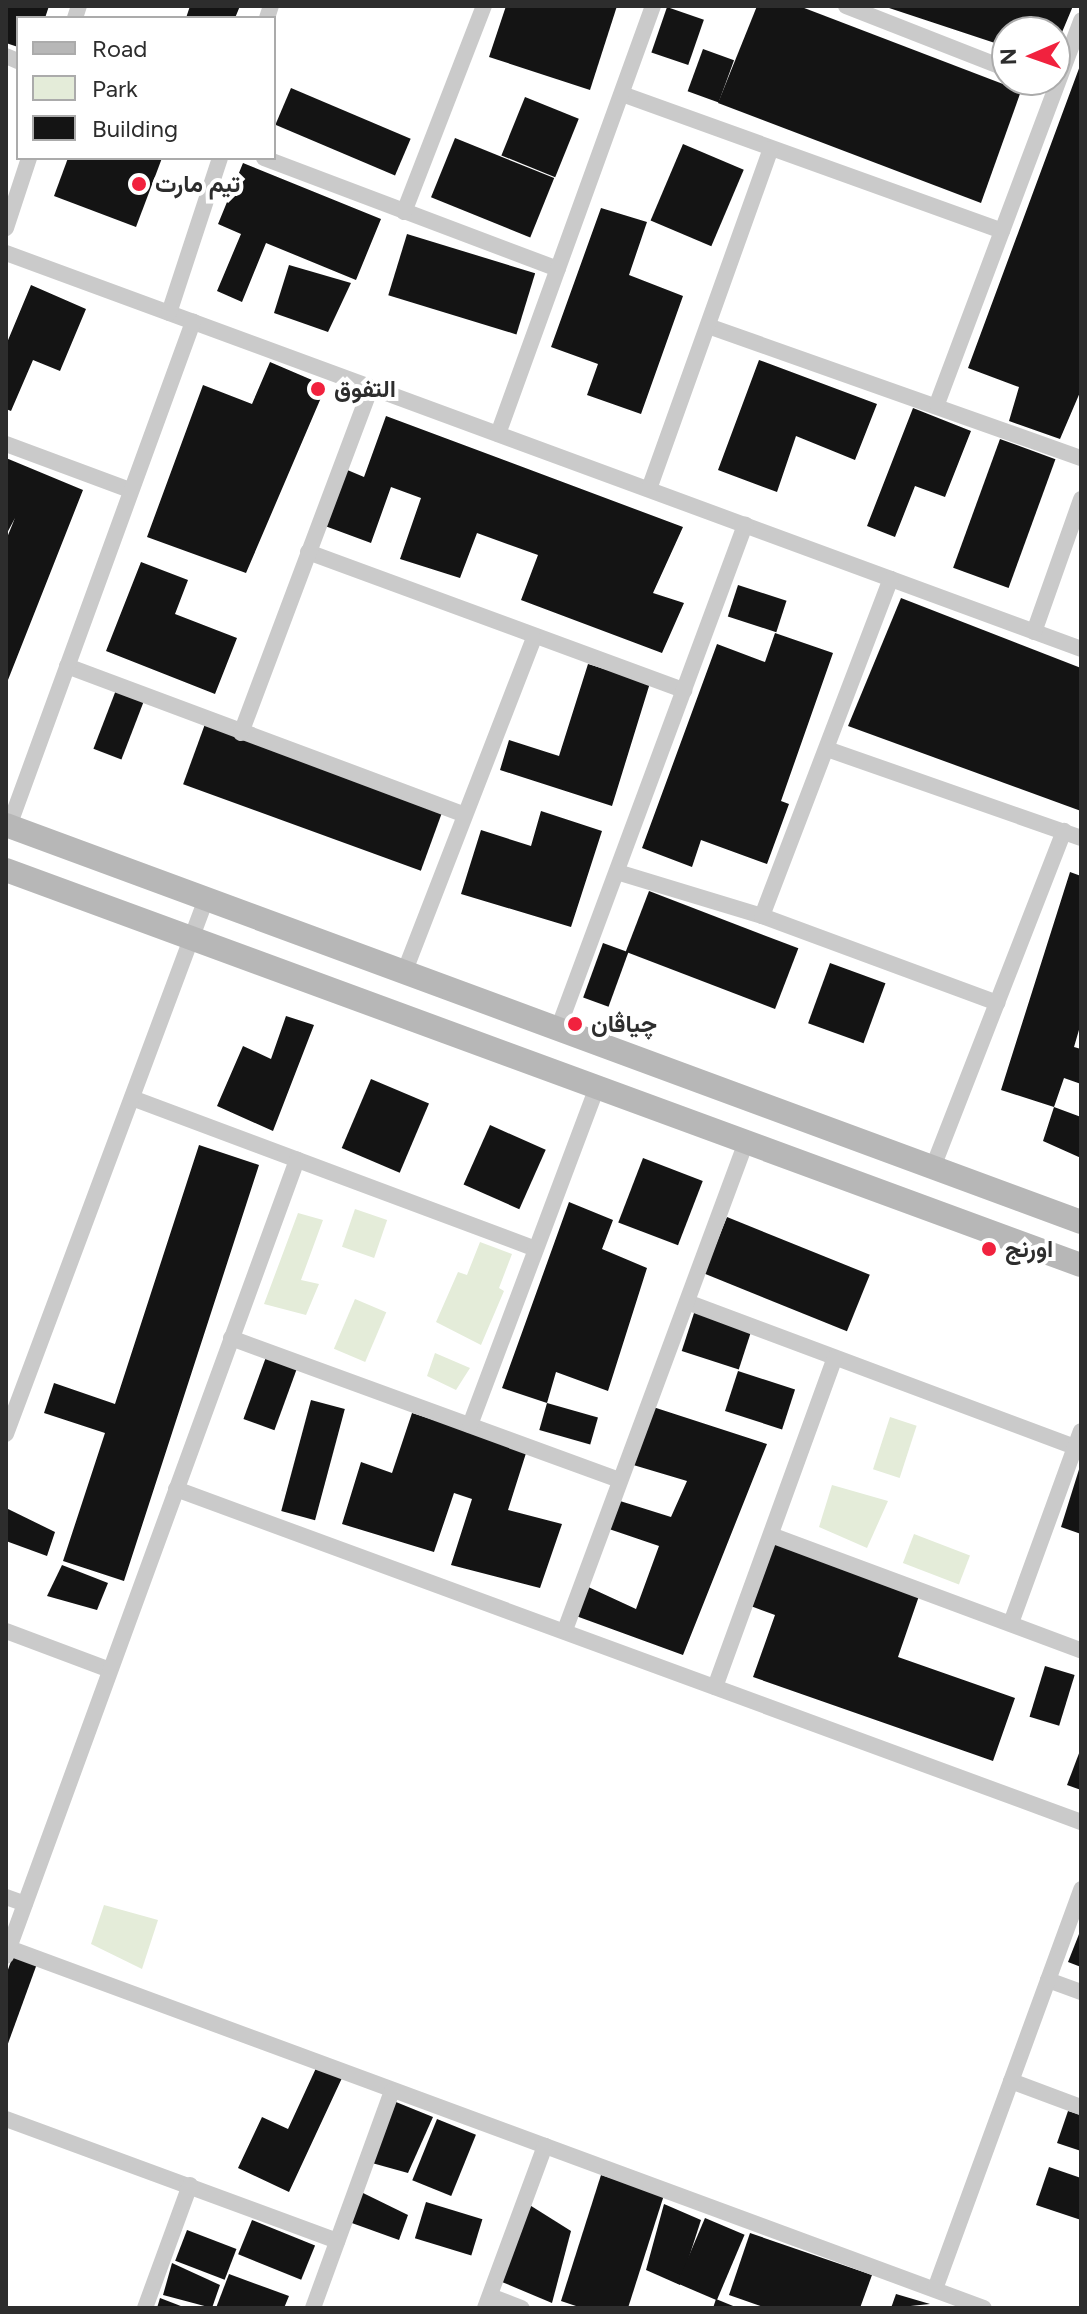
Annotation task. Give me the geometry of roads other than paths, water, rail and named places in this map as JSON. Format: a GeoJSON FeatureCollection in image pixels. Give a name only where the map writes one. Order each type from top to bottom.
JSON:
{"type":"FeatureCollection","features":[{"type":"Feature","properties":{"kind":"street"},"geometry":{"type":"LineString","coordinates":[[404,212],[484,6]]}},
{"type":"Feature","properties":{"kind":"street"},"geometry":{"type":"LineString","coordinates":[[498,434],[653,6]]}},
{"type":"Feature","properties":{"kind":"street"},"geometry":{"type":"LineString","coordinates":[[846,6],[991,63]]}},
{"type":"Feature","properties":{"kind":"street"},"geometry":{"type":"LineString","coordinates":[[1071,46],[1081,20]]}},
{"type":"Feature","properties":{"kind":"street"},"geometry":{"type":"LineString","coordinates":[[622,94],[1002,231]]}},
{"type":"Feature","properties":{"kind":"street"},"geometry":{"type":"LineString","coordinates":[[937,404],[1052,96]]}},
{"type":"Feature","properties":{"kind":"street"},"geometry":{"type":"LineString","coordinates":[[649,489],[771,149]]}},
{"type":"Feature","properties":{"kind":"street"},"geometry":{"type":"LineString","coordinates":[[6,228],[28,160]]}},
{"type":"Feature","properties":{"kind":"street"},"geometry":{"type":"LineString","coordinates":[[169,313],[219,160]]}},
{"type":"Feature","properties":{"kind":"street"},"geometry":{"type":"LineString","coordinates":[[269,160],[558,269]]}},
{"type":"Feature","properties":{"kind":"street"},"geometry":{"type":"LineString","coordinates":[[6,253],[1081,649]]}},
{"type":"Feature","properties":{"kind":"street"},"geometry":{"type":"LineString","coordinates":[[193,322],[7,826],[1081,1222]]}},
{"type":"Feature","properties":{"kind":"street"},"geometry":{"type":"LineString","coordinates":[[708,326],[937,404],[1081,458]]}},
{"type":"Feature","properties":{"kind":"street"},"geometry":{"type":"LineString","coordinates":[[241,733],[371,387]]}},
{"type":"Feature","properties":{"kind":"street"},"geometry":{"type":"LineString","coordinates":[[6,444],[130,490]]}},
{"type":"Feature","properties":{"kind":"street"},"geometry":{"type":"LineString","coordinates":[[1034,632],[1081,499]]}},
{"type":"Feature","properties":{"kind":"street"},"geometry":{"type":"LineString","coordinates":[[558,1029],[745,525]]}},
{"type":"Feature","properties":{"kind":"street"},"geometry":{"type":"LineString","coordinates":[[308,552],[534,638],[684,690]]}},
{"type":"Feature","properties":{"kind":"street"},"geometry":{"type":"LineString","coordinates":[[762,916],[891,579]]}},
{"type":"Feature","properties":{"kind":"street"},"geometry":{"type":"LineString","coordinates":[[404,973],[463,814],[534,638]]}},
{"type":"Feature","properties":{"kind":"street"},"geometry":{"type":"LineString","coordinates":[[67,666],[463,814]]}},
{"type":"Feature","properties":{"kind":"street"},"geometry":{"type":"LineString","coordinates":[[827,749],[1081,838]]}},
{"type":"Feature","properties":{"kind":"street"},"geometry":{"type":"LineString","coordinates":[[933,1167],[1064,831]]}},
{"type":"Feature","properties":{"kind":"street"},"geometry":{"type":"LineString","coordinates":[[6,870],[1081,1265]]}},
{"type":"Feature","properties":{"kind":"street"},"geometry":{"type":"LineString","coordinates":[[617,872],[762,916],[997,1003]]}},
{"type":"Feature","properties":{"kind":"street"},"geometry":{"type":"LineString","coordinates":[[6,1434],[206,899]]}},
{"type":"Feature","properties":{"kind":"street"},"geometry":{"type":"LineString","coordinates":[[470,1425],[597,1087]]}},
{"type":"Feature","properties":{"kind":"street"},"geometry":{"type":"LineString","coordinates":[[132,1098],[536,1249]]}},
{"type":"Feature","properties":{"kind":"street"},"geometry":{"type":"LineString","coordinates":[[565,1630],[618,1480],[746,1142]]}},
{"type":"Feature","properties":{"kind":"street"},"geometry":{"type":"LineString","coordinates":[[297,1160],[8,1952],[984,2308]]}},
{"type":"Feature","properties":{"kind":"street"},"geometry":{"type":"LineString","coordinates":[[1007,1238],[1019,1199]]}},
{"type":"Feature","properties":{"kind":"street"},"geometry":{"type":"LineString","coordinates":[[687,1302],[1075,1447]]}},
{"type":"Feature","properties":{"kind":"street"},"geometry":{"type":"LineString","coordinates":[[231,1338],[618,1480]]}},
{"type":"Feature","properties":{"kind":"street"},"geometry":{"type":"LineString","coordinates":[[715,1687],[835,1358]]}},
{"type":"Feature","properties":{"kind":"street"},"geometry":{"type":"LineString","coordinates":[[1011,1623],[1081,1431]]}},
{"type":"Feature","properties":{"kind":"street"},"geometry":{"type":"LineString","coordinates":[[176,1489],[1081,1822]]}},
{"type":"Feature","properties":{"kind":"street"},"geometry":{"type":"LineString","coordinates":[[771,1535],[1081,1650]]}},
{"type":"Feature","properties":{"kind":"street"},"geometry":{"type":"LineString","coordinates":[[6,1631],[110,1670]]}},
{"type":"Feature","properties":{"kind":"street"},"geometry":{"type":"LineString","coordinates":[[935,2289],[1081,1889]]}},
{"type":"Feature","properties":{"kind":"street"},"geometry":{"type":"LineString","coordinates":[[6,1897],[25,1904]]}},
{"type":"Feature","properties":{"kind":"street"},"geometry":{"type":"LineString","coordinates":[[1048,1980],[1081,1992]]}},
{"type":"Feature","properties":{"kind":"street"},"geometry":{"type":"LineString","coordinates":[[1011,2081],[1081,2107]]}},
{"type":"Feature","properties":{"kind":"street"},"geometry":{"type":"LineString","coordinates":[[313,2308],[392,2091]]}},
{"type":"Feature","properties":{"kind":"street"},"geometry":{"type":"LineString","coordinates":[[6,2119],[337,2241]]}},
{"type":"Feature","properties":{"kind":"street"},"geometry":{"type":"LineString","coordinates":[[522,2308],[488,2302],[545,2146]]}},
{"type":"Feature","properties":{"kind":"street"},"geometry":{"type":"LineString","coordinates":[[145,2308],[190,2185]]}},
{"type":"Feature","properties":{"kind":"place","name":"تيم مارت"},"geometry":{"type":"Point","coordinates":[139,184]}},
{"type":"Feature","properties":{"kind":"place","name":"التفوق"},"geometry":{"type":"Point","coordinates":[318,389]}},
{"type":"Feature","properties":{"kind":"place","name":"چياڤان"},"geometry":{"type":"Point","coordinates":[575,1024]}},
{"type":"Feature","properties":{"kind":"place","name":"اورنج"},"geometry":{"type":"Point","coordinates":[989,1249]}}]}
